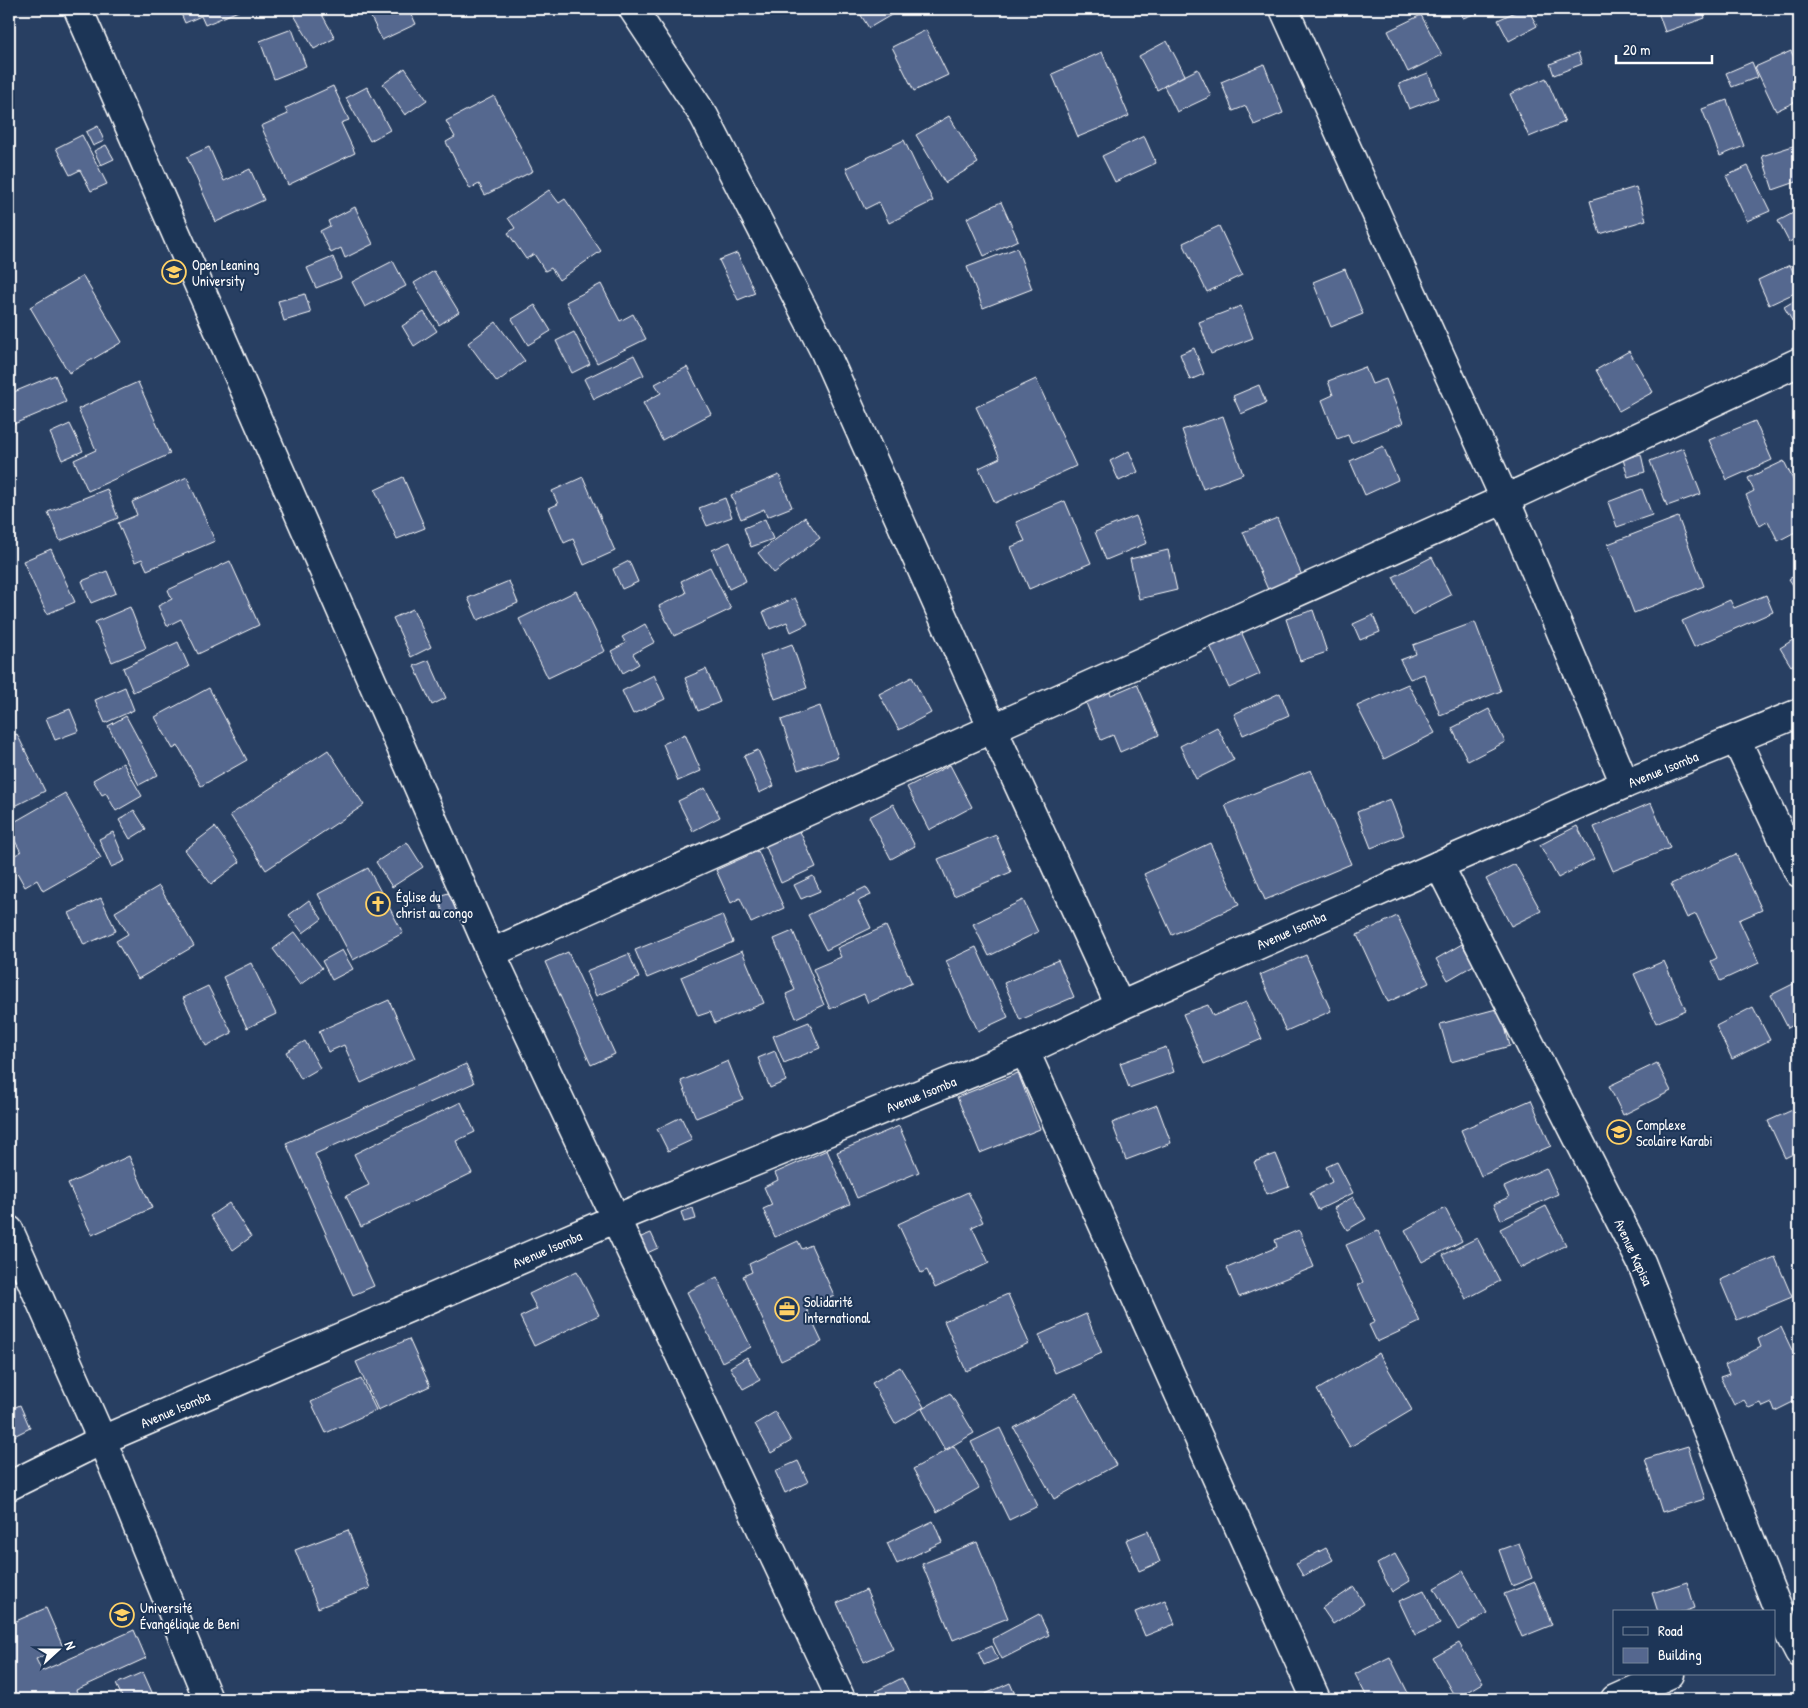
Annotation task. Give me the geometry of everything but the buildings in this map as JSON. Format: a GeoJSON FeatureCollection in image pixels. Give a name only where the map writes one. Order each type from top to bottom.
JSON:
{"type":"FeatureCollection","features":[{"type":"Feature","properties":{"kind":"street"},"geometry":{"type":"LineString","coordinates":[[78,9],[491,953],[617,1218],[841,1699]]}},
{"type":"Feature","properties":{"kind":"street"},"geometry":{"type":"LineString","coordinates":[[633,9],[704,116],[824,350],[992,727],[1120,1006]]}},
{"type":"Feature","properties":{"kind":"street"},"geometry":{"type":"LineString","coordinates":[[1284,9],[1505,499],[1625,784]]}},
{"type":"Feature","properties":{"kind":"street"},"geometry":{"type":"LineString","coordinates":[[491,953],[992,727],[1505,499],[1799,362]]}},
{"type":"Feature","properties":{"kind":"street","name":"Avenue Isomba"},"geometry":{"type":"LineString","coordinates":[[9,1486],[102,1440],[617,1218],[1025,1051],[1120,1006],[1439,865],[1625,784],[1799,713]]}},
{"type":"Feature","properties":{"kind":"street"},"geometry":{"type":"LineString","coordinates":[[1736,739],[1799,873]]}},
{"type":"Feature","properties":{"kind":"street","name":"Avenue Kapisa"},"geometry":{"type":"LineString","coordinates":[[1439,865],[1641,1262],[1799,1653]]}},
{"type":"Feature","properties":{"kind":"street"},"geometry":{"type":"LineString","coordinates":[[1025,1051],[1316,1699]]}},
{"type":"Feature","properties":{"kind":"street"},"geometry":{"type":"LineString","coordinates":[[9,1230],[102,1440],[208,1699]]}},
{"type":"Feature","properties":{"kind":"street"},"geometry":{"type":"LineString","coordinates":[[1615,1699],[1666,1676]]}},
{"type":"Feature","properties":{"kind":"place","name":"Open Leaning University"},"geometry":{"type":"Point","coordinates":[174,272]}},
{"type":"Feature","properties":{"kind":"place","name":"Église du christ au congo"},"geometry":{"type":"Point","coordinates":[378,904]}},
{"type":"Feature","properties":{"kind":"place","name":"Complexe Scolaire Karabi"},"geometry":{"type":"Point","coordinates":[1619,1132]}},
{"type":"Feature","properties":{"kind":"place","name":"Solidarité International"},"geometry":{"type":"Point","coordinates":[787,1309]}},
{"type":"Feature","properties":{"kind":"place","name":"Université Évangélique de Beni"},"geometry":{"type":"Point","coordinates":[122,1615]}}]}
